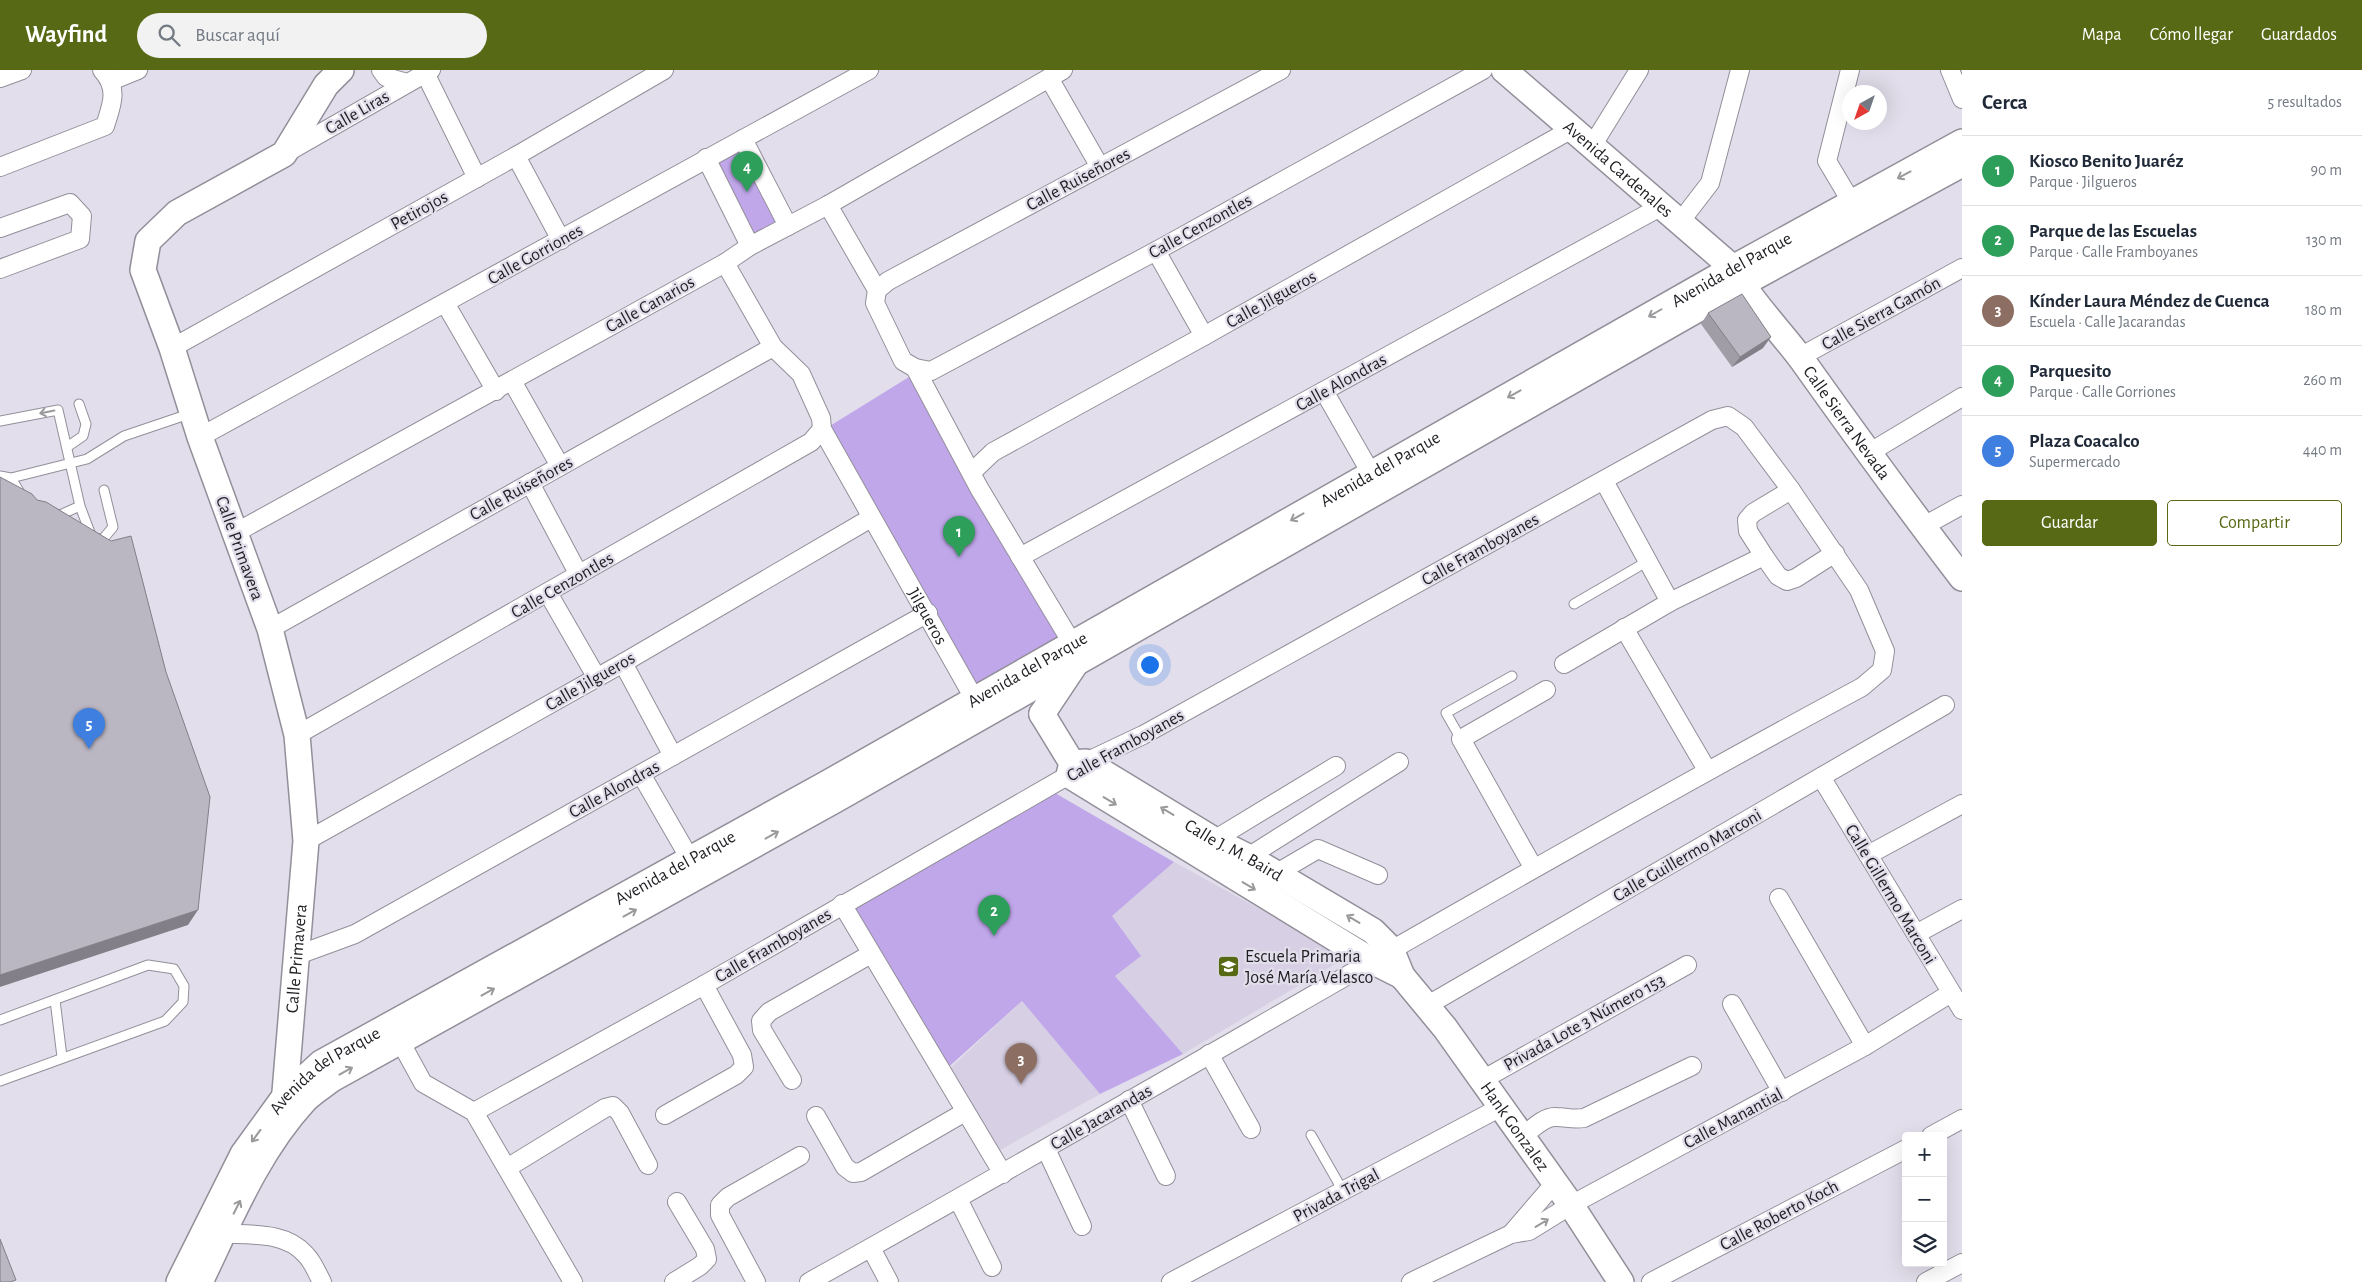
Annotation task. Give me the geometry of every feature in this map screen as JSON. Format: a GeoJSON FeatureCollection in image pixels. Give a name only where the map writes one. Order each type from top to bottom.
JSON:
{"type":"FeatureCollection","features":[{"type":"Feature","properties":{"kind":"street"},"geometry":{"type":"LineString","coordinates":[[0,78],[22,70]]}},
{"type":"Feature","properties":{"kind":"street"},"geometry":{"type":"LineString","coordinates":[[0,167],[105,126],[113,103],[107,75],[138,70]]}},
{"type":"Feature","properties":{"kind":"street","name":"Calle Primavera"},"geometry":{"type":"LineString","coordinates":[[283,1127],[295,956],[306,841],[297,735],[270,629],[200,437],[172,348],[143,270],[148,241],[177,213],[284,154],[326,85],[341,70]]}},
{"type":"Feature","properties":{"kind":"street"},"geometry":{"type":"LineString","coordinates":[[381,70],[386,77],[407,83]]}},
{"type":"Feature","properties":{"kind":"street","name":"Petirojos"},"geometry":{"type":"LineString","coordinates":[[172,348],[516,156],[664,70]]}},
{"type":"Feature","properties":{"kind":"street","name":"Calle Gorriones"},"geometry":{"type":"LineString","coordinates":[[200,437],[869,70]]}},
{"type":"Feature","properties":{"kind":"street","name":"Calle Ruiseñores"},"geometry":{"type":"LineString","coordinates":[[877,290],[888,281],[1281,70]]}},
{"type":"Feature","properties":{"kind":"street","name":"Calle Cenzontles"},"geometry":{"type":"LineString","coordinates":[[915,368],[931,371],[1156,251],[1483,70]]}},
{"type":"Feature","properties":{"kind":"street"},"geometry":{"type":"LineString","coordinates":[[1592,146],[1639,70]]}},
{"type":"Feature","properties":{"kind":"street","name":"Calle Alondras"},"geometry":{"type":"LineString","coordinates":[[1020,557],[1324,391],[1671,214],[1710,183],[1740,70]]}},
{"type":"Feature","properties":{"kind":"street"},"geometry":{"type":"LineString","coordinates":[[1850,70],[1827,161],[1852,203]]}},
{"type":"Feature","properties":{"kind":"street"},"geometry":{"type":"LineString","coordinates":[[1950,70],[1962,99]]}},
{"type":"Feature","properties":{"kind":"street","name":"Avenida Cardenales"},"geometry":{"type":"LineString","coordinates":[[1508,71],[1671,214],[1738,276]]}},
{"type":"Feature","properties":{"kind":"street"},"geometry":{"type":"LineString","coordinates":[[428,72],[477,178]]}},
{"type":"Feature","properties":{"kind":"street","name":"Calle Liras"},"geometry":{"type":"LineString","coordinates":[[284,154],[428,72]]}},
{"type":"Feature","properties":{"kind":"street"},"geometry":{"type":"LineString","coordinates":[[1056,74],[1100,167]]}},
{"type":"Feature","properties":{"kind":"street","name":"Calle Canarios"},"geometry":{"type":"LineString","coordinates":[[235,533],[496,391],[725,263],[750,246],[828,205],[1056,74]]}},
{"type":"Feature","properties":{"kind":"street","name":"Calle Jilgueros"},"geometry":{"type":"LineString","coordinates":[[972,472],[993,452],[1572,129]]}},
{"type":"Feature","properties":{"kind":"street"},"geometry":{"type":"LineString","coordinates":[[743,139],[788,226]]}},
{"type":"Feature","properties":{"kind":"street","name":"Avenida del Parque"},"geometry":{"type":"LineString","coordinates":[[179,1282],[283,1127],[306,1099],[332,1078],[400,1041],[1075,652],[1372,475],[1937,168],[1962,142]]}},
{"type":"Feature","properties":{"kind":"street"},"geometry":{"type":"LineString","coordinates":[[516,156],[561,240]]}},
{"type":"Feature","properties":{"kind":"street"},"geometry":{"type":"LineString","coordinates":[[706,158],[750,246]]}},
{"type":"Feature","properties":{"kind":"street","name":"Avenida del Parque"},"geometry":{"type":"LineString","coordinates":[[1075,652],[1547,397],[1852,203],[1937,168],[1962,164]]}},
{"type":"Feature","properties":{"kind":"street"},"geometry":{"type":"LineString","coordinates":[[0,228],[70,203],[82,216],[80,238],[0,269]]}},
{"type":"Feature","properties":{"kind":"street"},"geometry":{"type":"LineString","coordinates":[[828,205],[877,290],[875,303],[904,361],[915,368],[1075,652],[1042,714],[980,707]]}},
{"type":"Feature","properties":{"kind":"street"},"geometry":{"type":"LineString","coordinates":[[1156,251],[1204,336]]}},
{"type":"Feature","properties":{"kind":"street","name":"Jilgueros"},"geometry":{"type":"LineString","coordinates":[[725,263],[773,347],[801,374],[821,418],[822,430],[980,707]]}},
{"type":"Feature","properties":{"kind":"street","name":"Calle Sierra Gamón"},"geometry":{"type":"LineString","coordinates":[[1800,358],[1962,268]]}},
{"type":"Feature","properties":{"kind":"street","name":"Calle Sierra Nevada"},"geometry":{"type":"LineString","coordinates":[[1738,276],[1800,358],[1867,454],[1962,578]]}},
{"type":"Feature","properties":{"kind":"street"},"geometry":{"type":"LineString","coordinates":[[445,303],[496,391]]}},
{"type":"Feature","properties":{"kind":"street","name":"Calle Ruiseñores"},"geometry":{"type":"LineString","coordinates":[[270,629],[773,347]]}},
{"type":"Feature","properties":{"kind":"street"},"geometry":{"type":"LineString","coordinates":[[512,381],[560,466]]}},
{"type":"Feature","properties":{"kind":"street"},"geometry":{"type":"LineString","coordinates":[[1324,391],[1372,475]]}},
{"type":"Feature","properties":{"kind":"street"},"geometry":{"type":"LineString","coordinates":[[1867,454],[1962,397]]}},
{"type":"Feature","properties":{"kind":"street","name":"Calle Framboyanes"},"geometry":{"type":"LineString","coordinates":[[474,1112],[704,985],[1076,767],[1152,730],[1712,420],[1728,416],[1744,427],[1791,490],[1859,590],[1885,651],[1882,670],[1862,687],[1707,770],[1533,867],[1382,955]]}},
{"type":"Feature","properties":{"kind":"street","name":"Calle Cenzontles"},"geometry":{"type":"LineString","coordinates":[[297,735],[811,442],[822,430]]}},
{"type":"Feature","properties":{"kind":"street"},"geometry":{"type":"LineString","coordinates":[[1604,480],[1670,602]]}},
{"type":"Feature","properties":{"kind":"street"},"geometry":{"type":"LineString","coordinates":[[530,483],[579,575]]}},
{"type":"Feature","properties":{"kind":"street"},"geometry":{"type":"LineString","coordinates":[[1791,490],[1753,513],[1747,520],[1748,531],[1764,556],[1778,576],[1787,581],[1796,578],[1835,553]]}},
{"type":"Feature","properties":{"kind":"street"},"geometry":{"type":"LineString","coordinates":[[1922,527],[1962,505]]}},
{"type":"Feature","properties":{"kind":"street","name":"Calle Jilgueros"},"geometry":{"type":"LineString","coordinates":[[306,841],[597,678],[871,518]]}},
{"type":"Feature","properties":{"kind":"street"},"geometry":{"type":"LineString","coordinates":[[1564,664],[1670,602],[1764,556]]}},
{"type":"Feature","properties":{"kind":"street"},"geometry":{"type":"LineString","coordinates":[[548,593],[597,678]]}},
{"type":"Feature","properties":{"kind":"street","name":"Calle Alondras"},"geometry":{"type":"LineString","coordinates":[[295,956],[355,934],[928,614]]}},
{"type":"Feature","properties":{"kind":"street"},"geometry":{"type":"LineString","coordinates":[[1624,628],[1707,770]]}},
{"type":"Feature","properties":{"kind":"street"},"geometry":{"type":"LineString","coordinates":[[623,663],[673,756]]}},
{"type":"Feature","properties":{"kind":"street"},"geometry":{"type":"LineString","coordinates":[[1533,867],[1461,739],[1546,690]]}},
{"type":"Feature","properties":{"kind":"street","name":"Calle Guillermo Marconi"},"geometry":{"type":"LineString","coordinates":[[1428,1006],[1945,705]]}},
{"type":"Feature","properties":{"kind":"street","name":"Avenida del Parque"},"geometry":{"type":"LineString","coordinates":[[200,1282],[213,1233],[243,1154],[285,1096],[321,1063],[690,859],[980,707]]}},
{"type":"Feature","properties":{"kind":"street","name":"Calle J. M. Baird"},"geometry":{"type":"LineString","coordinates":[[1042,714],[1076,767],[1382,955]]}},
{"type":"Feature","properties":{"kind":"street"},"geometry":{"type":"LineString","coordinates":[[1248,857],[1399,762]]}},
{"type":"Feature","properties":{"kind":"street"},"geometry":{"type":"LineString","coordinates":[[1214,840],[1336,766]]}},
{"type":"Feature","properties":{"kind":"street","name":"Calle J. M. Baird"},"geometry":{"type":"LineString","coordinates":[[1076,767],[1278,873],[1373,931],[1382,955]]}},
{"type":"Feature","properties":{"kind":"street"},"geometry":{"type":"LineString","coordinates":[[641,774],[690,859]]}},
{"type":"Feature","properties":{"kind":"street","name":"Calle Gillermo Marconi"},"geometry":{"type":"LineString","coordinates":[[1821,777],[1962,1010]]}},
{"type":"Feature","properties":{"kind":"street"},"geometry":{"type":"LineString","coordinates":[[1868,855],[1962,804]]}},
{"type":"Feature","properties":{"kind":"street"},"geometry":{"type":"LineString","coordinates":[[1278,873],[1318,849],[1378,876]]}},
{"type":"Feature","properties":{"kind":"street"},"geometry":{"type":"LineString","coordinates":[[1779,898],[1866,1046]]}},
{"type":"Feature","properties":{"kind":"street"},"geometry":{"type":"LineString","coordinates":[[842,904],[1003,1174]]}},
{"type":"Feature","properties":{"kind":"street"},"geometry":{"type":"LineString","coordinates":[[1916,934],[1962,909]]}},
{"type":"Feature","properties":{"kind":"street"},"geometry":{"type":"LineString","coordinates":[[792,1080],[762,1030],[761,1021],[769,1012],[871,954]]}},
{"type":"Feature","properties":{"kind":"street","name":"Hank Gonzalez"},"geometry":{"type":"LineString","coordinates":[[1382,955],[1428,1006],[1554,1184],[1571,1205],[1621,1282]]}},
{"type":"Feature","properties":{"kind":"street","name":"Calle Jacarandas"},"geometry":{"type":"LineString","coordinates":[[809,1282],[1003,1174],[1382,955]]}},
{"type":"Feature","properties":{"kind":"street","name":"Privada Lote 3 Número 153"},"geometry":{"type":"LineString","coordinates":[[1482,1080],[1687,965]]}},
{"type":"Feature","properties":{"kind":"street"},"geometry":{"type":"LineString","coordinates":[[666,1115],[736,1075],[744,1067],[742,1055],[704,985]]}},
{"type":"Feature","properties":{"kind":"street","name":"Calle Manantial"},"geometry":{"type":"LineString","coordinates":[[1411,1282],[1511,1234],[1529,1231],[1571,1205],[1866,1046],[1951,993]]}},
{"type":"Feature","properties":{"kind":"street"},"geometry":{"type":"LineString","coordinates":[[1732,1004],[1782,1092]]}},
{"type":"Feature","properties":{"kind":"street"},"geometry":{"type":"LineString","coordinates":[[400,1041],[423,1084],[474,1112],[573,1282]]}},
{"type":"Feature","properties":{"kind":"street"},"geometry":{"type":"LineString","coordinates":[[1209,1054],[1251,1129]]}},
{"type":"Feature","properties":{"kind":"street"},"geometry":{"type":"LineString","coordinates":[[1522,1137],[1549,1117],[1558,1116],[1570,1120],[1584,1118],[1692,1066]]}},
{"type":"Feature","properties":{"kind":"street"},"geometry":{"type":"LineString","coordinates":[[1129,1100],[1166,1176]]}},
{"type":"Feature","properties":{"kind":"street"},"geometry":{"type":"LineString","coordinates":[[506,1168],[605,1108],[613,1106],[620,1113],[648,1165]]}},
{"type":"Feature","properties":{"kind":"street","name":"Privada Trigal"},"geometry":{"type":"LineString","coordinates":[[1171,1282],[1501,1107]]}},
{"type":"Feature","properties":{"kind":"street"},"geometry":{"type":"LineString","coordinates":[[816,1116],[845,1167],[853,1173],[861,1172],[965,1112]]}},
{"type":"Feature","properties":{"kind":"street"},"geometry":{"type":"LineString","coordinates":[[1938,1132],[1962,1119]]}},
{"type":"Feature","properties":{"kind":"street"},"geometry":{"type":"LineString","coordinates":[[1046,1149],[1082,1226]]}},
{"type":"Feature","properties":{"kind":"street","name":"Calle Roberto Koch"},"geometry":{"type":"LineString","coordinates":[[1651,1282],[1902,1151]]}},
{"type":"Feature","properties":{"kind":"street"},"geometry":{"type":"LineString","coordinates":[[756,1282],[720,1215],[720,1205],[728,1197],[800,1156]]}},
{"type":"Feature","properties":{"kind":"street","name":"Calle Manantial"},"geometry":{"type":"LineString","coordinates":[[1511,1234],[1554,1184]]}},
{"type":"Feature","properties":{"kind":"street"},"geometry":{"type":"LineString","coordinates":[[958,1199],[992,1267]]}},
{"type":"Feature","properties":{"kind":"street"},"geometry":{"type":"LineString","coordinates":[[674,1282],[700,1266],[707,1259],[705,1249],[677,1202]]}},
{"type":"Feature","properties":{"kind":"street"},"geometry":{"type":"LineString","coordinates":[[213,1233],[260,1234],[285,1240],[306,1254],[322,1282]]}},
{"type":"Feature","properties":{"kind":"street"},"geometry":{"type":"LineString","coordinates":[[871,1248],[889,1282]]}},
{"type":"Feature","properties":{"kind":"street"},"geometry":{"type":"LineString","coordinates":[[1926,1282],[1962,1263]]}},
{"type":"Feature","properties":{"kind":"lane"},"geometry":{"type":"LineString","coordinates":[[67,447],[83,436],[86,424],[79,404]]}},
{"type":"Feature","properties":{"kind":"lane"},"geometry":{"type":"LineString","coordinates":[[0,421],[58,410],[80,506],[92,538],[104,539],[113,527],[104,490]]}},
{"type":"Feature","properties":{"kind":"lane"},"geometry":{"type":"LineString","coordinates":[[0,476],[11,478],[87,459],[124,436],[193,413]]}},
{"type":"Feature","properties":{"kind":"lane"},"geometry":{"type":"LineString","coordinates":[[11,478],[25,501]]}},
{"type":"Feature","properties":{"kind":"lane"},"geometry":{"type":"LineString","coordinates":[[45,512],[60,515],[80,506]]}},
{"type":"Feature","properties":{"kind":"lane"},"geometry":{"type":"LineString","coordinates":[[1574,604],[1648,561]]}},
{"type":"Feature","properties":{"kind":"lane"},"geometry":{"type":"LineString","coordinates":[[1461,739],[1446,713],[1512,676]]}},
{"type":"Feature","properties":{"kind":"lane"},"geometry":{"type":"LineString","coordinates":[[0,1020],[148,966],[174,969],[184,986],[183,1002],[164,1021],[0,1081]]}},
{"type":"Feature","properties":{"kind":"lane"},"geometry":{"type":"LineString","coordinates":[[55,1000],[62,1057]]}},
{"type":"Feature","properties":{"kind":"lane"},"geometry":{"type":"LineString","coordinates":[[1311,1135],[1343,1191]]}},
{"type":"Feature","properties":{"kind":"shaded area"},"geometry":{"type":"Polygon","coordinates":[[[743,139],[788,226],[750,246],[706,158],[743,139]]]}},
{"type":"Feature","properties":{"kind":"shaded area"},"geometry":{"type":"Polygon","coordinates":[[[917,372],[1071,643],[976,699],[825,429],[917,372]]]}},
{"type":"Feature","properties":{"kind":"shaded area"},"geometry":{"type":"Polygon","coordinates":[[[1055,793],[1174,862],[1112,916],[1141,956],[1115,976],[1183,1054],[1100,1094],[1022,1001],[943,1072],[842,904],[1055,793]]]}},
{"type":"Feature","properties":{"kind":"shaded area","name":"Escuela Primaria José María Velasco"},"geometry":{"type":"Polygon","coordinates":[[[1174,862],[1347,957],[1183,1054],[1115,976],[1112,916],[1174,862]]]}},
{"type":"Feature","properties":{"kind":"shaded area"},"geometry":{"type":"Polygon","coordinates":[[[1022,1001],[1100,1094],[991,1155],[944,1074],[1022,1001]]]}},
{"type":"Feature","properties":{"kind":"building"},"geometry":{"type":"Polygon","coordinates":[[[1742,294],[1771,337],[1740,357],[1708,313],[1742,294]]]}},
{"type":"Feature","properties":{"kind":"building"},"geometry":{"type":"Polygon","coordinates":[[[0,477],[111,541],[131,536],[166,672],[210,797],[198,910],[0,975],[0,477]]]}},
{"type":"Feature","properties":{"kind":"building"},"geometry":{"type":"Polygon","coordinates":[[[0,1239],[16,1280],[10,1282],[0,1282],[0,1239]]]}},
{"type":"Feature","properties":{"kind":"place","name":"Parquesito"},"geometry":{"type":"Point","coordinates":[747,192]}},
{"type":"Feature","properties":{"kind":"place","name":"Kiosco Benito Juaréz"},"geometry":{"type":"Point","coordinates":[959,557]}},
{"type":"Feature","properties":{"kind":"place","name":"Plaza Coacalco"},"geometry":{"type":"Point","coordinates":[89,749]}},
{"type":"Feature","properties":{"kind":"place","name":"Parque de las Escuelas"},"geometry":{"type":"Point","coordinates":[994,936]}},
{"type":"Feature","properties":{"kind":"place","name":"Escuela Primaria José María Velasco"},"geometry":{"type":"Point","coordinates":[1229,966]}},
{"type":"Feature","properties":{"kind":"place","name":"Kínder Laura Méndez de Cuenca"},"geometry":{"type":"Point","coordinates":[1021,1084]}}]}
